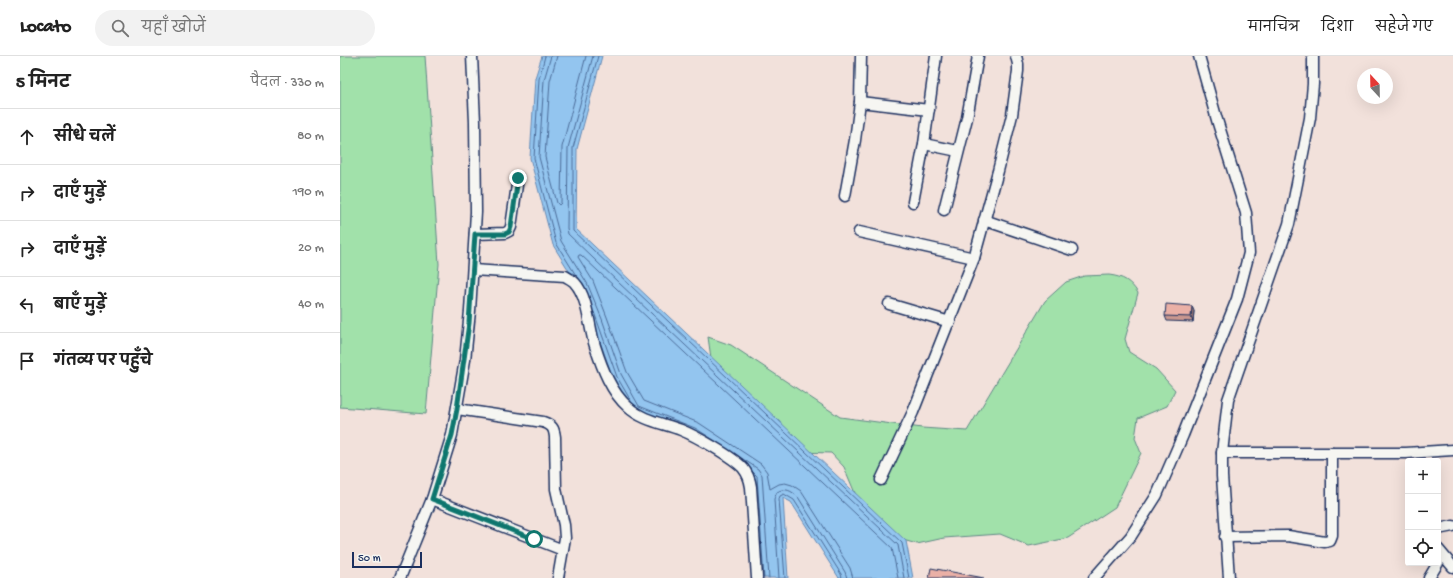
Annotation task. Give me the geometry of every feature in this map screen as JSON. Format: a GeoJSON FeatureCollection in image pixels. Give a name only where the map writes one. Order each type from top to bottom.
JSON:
{"type":"FeatureCollection","features":[{"type":"Feature","properties":{"kind":"street"},"geometry":{"type":"LineString","coordinates":[[400,578],[432,499],[452,435],[466,353],[476,212],[475,122],[472,56]]}},
{"type":"Feature","properties":{"kind":"street"},"geometry":{"type":"LineString","coordinates":[[845,196],[860,102],[861,56]]}},
{"type":"Feature","properties":{"kind":"street"},"geometry":{"type":"LineString","coordinates":[[912,202],[924,144],[936,56]]}},
{"type":"Feature","properties":{"kind":"street"},"geometry":{"type":"LineString","coordinates":[[944,210],[967,118],[978,56]]}},
{"type":"Feature","properties":{"kind":"street"},"geometry":{"type":"LineString","coordinates":[[881,480],[913,412],[950,322],[974,258],[1012,115],[1018,71],[1016,56]]}},
{"type":"Feature","properties":{"kind":"street"},"geometry":{"type":"LineString","coordinates":[[1094,578],[1131,536],[1157,495],[1183,436],[1237,299],[1249,253],[1246,213],[1199,56]]}},
{"type":"Feature","properties":{"kind":"street"},"geometry":{"type":"LineString","coordinates":[[1228,578],[1222,497],[1222,453],[1228,400],[1289,224],[1310,118],[1313,84],[1313,56]]}},
{"type":"Feature","properties":{"kind":"street"},"geometry":{"type":"LineString","coordinates":[[860,102],[929,110]]}},
{"type":"Feature","properties":{"kind":"street"},"geometry":{"type":"LineString","coordinates":[[924,144],[958,151]]}},
{"type":"Feature","properties":{"kind":"street"},"geometry":{"type":"LineString","coordinates":[[475,234],[505,234],[509,232],[518,178]]}},
{"type":"Feature","properties":{"kind":"street"},"geometry":{"type":"LineString","coordinates":[[984,220],[1072,250]]}},
{"type":"Feature","properties":{"kind":"street"},"geometry":{"type":"LineString","coordinates":[[859,232],[974,258]]}},
{"type":"Feature","properties":{"kind":"street"},"geometry":{"type":"LineString","coordinates":[[473,270],[565,276],[575,282],[581,293],[588,313],[595,345],[605,373],[616,394],[629,408],[643,418],[681,430],[693,436],[736,462],[744,469],[749,478],[751,488],[757,578]]}},
{"type":"Feature","properties":{"kind":"street"},"geometry":{"type":"LineString","coordinates":[[889,304],[950,322]]}},
{"type":"Feature","properties":{"kind":"street"},"geometry":{"type":"LineString","coordinates":[[457,409],[543,422],[550,424],[554,429],[556,489],[564,525],[563,550],[558,578]]}},
{"type":"Feature","properties":{"kind":"street"},"geometry":{"type":"LineString","coordinates":[[1222,453],[1332,453],[1453,450]]}},
{"type":"Feature","properties":{"kind":"street"},"geometry":{"type":"LineString","coordinates":[[1400,452],[1405,458]]}},
{"type":"Feature","properties":{"kind":"street"},"geometry":{"type":"LineString","coordinates":[[1225,537],[1288,536],[1325,542],[1330,541],[1332,536],[1332,453]]}},
{"type":"Feature","properties":{"kind":"street"},"geometry":{"type":"LineString","coordinates":[[432,499],[563,550]]}},
{"type":"Feature","properties":{"kind":"street"},"geometry":{"type":"LineString","coordinates":[[1441,528],[1453,526]]}},
{"type":"Feature","properties":{"kind":"street"},"geometry":{"type":"LineString","coordinates":[[1441,558],[1453,567]]}},
{"type":"Feature","properties":{"kind":"street"},"geometry":{"type":"LineString","coordinates":[[1429,578],[1435,566]]}},
{"type":"Feature","properties":{"kind":"green space"},"geometry":{"type":"Polygon","coordinates":[[[340,56],[425,56],[439,264],[426,414],[340,407],[340,56]]]}},
{"type":"Feature","properties":{"kind":"green space"},"geometry":{"type":"Polygon","coordinates":[[[1109,275],[1126,280],[1138,293],[1125,339],[1129,352],[1156,369],[1175,390],[1167,406],[1138,418],[1135,438],[1141,453],[1115,507],[1068,538],[1029,546],[1000,534],[944,538],[917,544],[889,536],[860,505],[844,467],[831,453],[797,452],[712,365],[708,337],[731,345],[840,417],[922,428],[967,431],[1045,301],[1066,282],[1084,276],[1109,275]]]}},
{"type":"Feature","properties":{"kind":"water"},"geometry":{"type":"Polygon","coordinates":[[[542,56],[602,56],[577,149],[576,229],[906,541],[913,578],[839,578],[791,502],[783,498],[788,578],[760,578],[753,476],[691,436],[633,414],[613,378],[579,287],[553,245],[530,158],[535,78],[542,56]]]}},
{"type":"Feature","properties":{"kind":"building"},"geometry":{"type":"Polygon","coordinates":[[[1166,304],[1192,306],[1191,317],[1165,316],[1166,304]]]}},
{"type":"Feature","properties":{"kind":"building"},"geometry":{"type":"Polygon","coordinates":[[[931,568],[984,578],[929,578],[931,568]]]}},
{"type":"Feature","properties":{"kind":"route"},"geometry":{"type":"LineString","coordinates":[[518,178],[509,232],[505,234],[475,234],[465,360],[452,435],[432,499],[534,539]]}}]}
